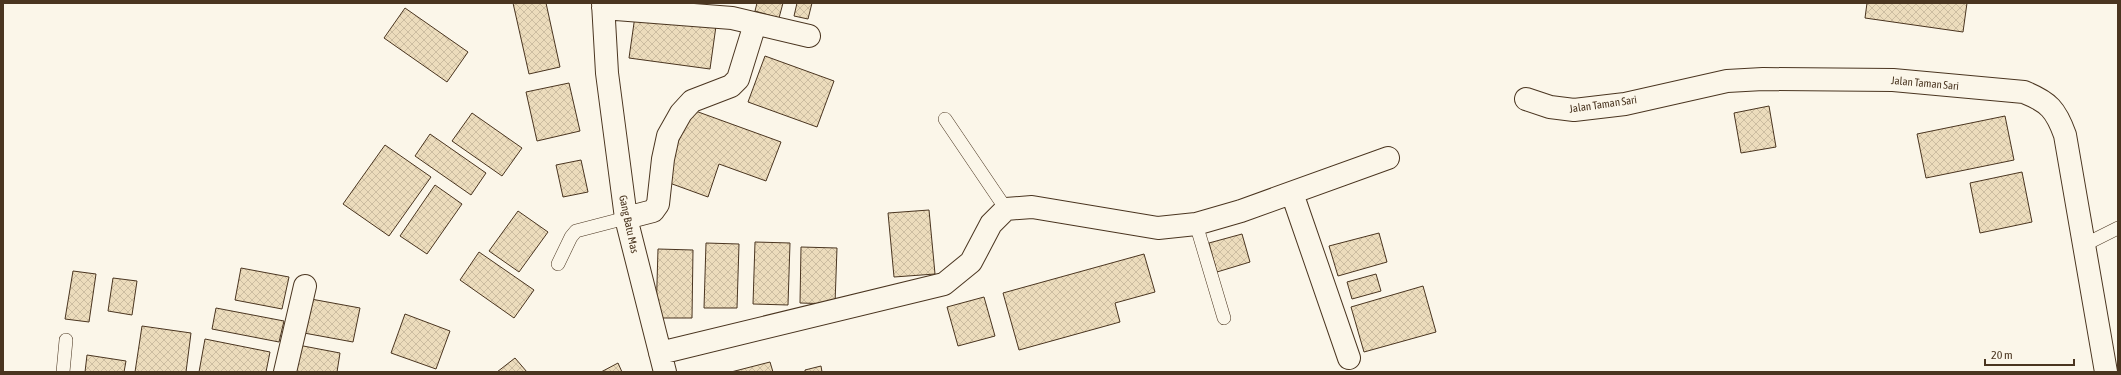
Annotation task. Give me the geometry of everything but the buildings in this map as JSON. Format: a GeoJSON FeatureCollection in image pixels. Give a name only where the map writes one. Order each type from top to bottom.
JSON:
{"type":"FeatureCollection","features":[{"type":"Feature","properties":{"kind":"street"},"geometry":{"type":"LineString","coordinates":[[603,6],[732,18],[809,36]]}},
{"type":"Feature","properties":{"kind":"street","name":"Gang Batu Mas"},"geometry":{"type":"LineString","coordinates":[[603,6],[607,73],[626,218],[663,362]]}},
{"type":"Feature","properties":{"kind":"street"},"geometry":{"type":"LineString","coordinates":[[626,218],[653,211],[658,204],[663,159],[668,136],[681,113],[692,101],[731,86],[738,79],[755,24]]}},
{"type":"Feature","properties":{"kind":"street","name":"Jalan Taman Sari"},"geometry":{"type":"LineString","coordinates":[[1526,99],[1550,107],[1574,110],[1625,104],[1727,81],[1763,79],[1893,80],[2024,92],[2039,98],[2052,108],[2058,117],[2065,135],[2106,372]]}},
{"type":"Feature","properties":{"kind":"street"},"geometry":{"type":"LineString","coordinates":[[663,362],[944,284],[971,262],[991,224],[1006,209],[1032,207],[1158,228],[1196,224],[1241,211],[1388,158]]}},
{"type":"Feature","properties":{"kind":"street"},"geometry":{"type":"LineString","coordinates":[[1292,193],[1349,358]]}},
{"type":"Feature","properties":{"kind":"street"},"geometry":{"type":"LineString","coordinates":[[285,372],[305,286]]}},
{"type":"Feature","properties":{"kind":"lane"},"geometry":{"type":"LineString","coordinates":[[945,119],[1006,209]]}},
{"type":"Feature","properties":{"kind":"lane"},"geometry":{"type":"LineString","coordinates":[[558,264],[576,231],[626,218]]}},
{"type":"Feature","properties":{"kind":"lane"},"geometry":{"type":"LineString","coordinates":[[1196,224],[1224,318]]}},
{"type":"Feature","properties":{"kind":"lane"},"geometry":{"type":"LineString","coordinates":[[2084,245],[2118,228]]}},
{"type":"Feature","properties":{"kind":"lane"},"geometry":{"type":"LineString","coordinates":[[63,372],[66,340]]}}]}
